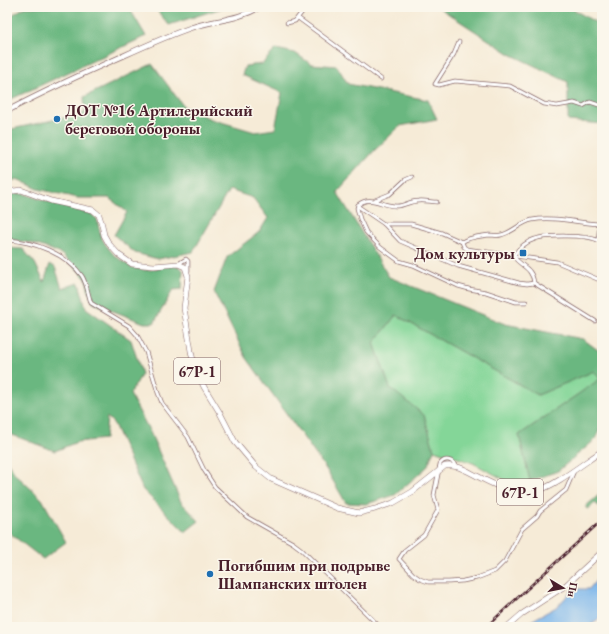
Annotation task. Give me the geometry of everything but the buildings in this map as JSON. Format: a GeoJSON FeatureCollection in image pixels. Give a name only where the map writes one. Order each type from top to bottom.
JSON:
{"type":"FeatureCollection","features":[{"type":"Feature","properties":{"kind":"main road"},"geometry":{"type":"LineString","coordinates":[[7,111],[67,80],[150,44],[192,27],[237,18],[260,7]]}},
{"type":"Feature","properties":{"kind":"main road","name":"67Р-1"},"geometry":{"type":"LineString","coordinates":[[7,192],[21,190],[51,201],[92,210],[99,215],[108,244],[119,255],[132,264],[154,266],[178,264],[185,267],[187,273],[184,308],[194,365],[204,387],[235,442],[256,467],[271,479],[336,508],[359,513],[392,503],[412,492],[445,466],[449,465],[458,467],[513,491],[536,491],[575,469],[602,451]]}},
{"type":"Feature","properties":{"kind":"main road"},"geometry":{"type":"LineString","coordinates":[[507,627],[522,614],[565,586],[602,552]]}},
{"type":"Feature","properties":{"kind":"street"},"geometry":{"type":"LineString","coordinates":[[287,23],[295,21],[306,7]]}},
{"type":"Feature","properties":{"kind":"street"},"geometry":{"type":"LineString","coordinates":[[298,18],[381,79]]}},
{"type":"Feature","properties":{"kind":"street"},"geometry":{"type":"LineString","coordinates":[[460,42],[435,84],[439,85],[455,81],[482,85],[504,85],[510,86],[544,104],[557,106],[574,102],[583,106],[590,102],[602,106]]}},
{"type":"Feature","properties":{"kind":"street"},"geometry":{"type":"LineString","coordinates":[[412,177],[405,180],[390,194],[375,200],[361,202],[357,208],[366,232],[380,248],[399,261],[429,271],[444,280],[464,288],[486,292],[516,302],[526,302]]}},
{"type":"Feature","properties":{"kind":"street"},"geometry":{"type":"LineString","coordinates":[[375,200],[389,206],[407,205],[418,201],[437,202]]}},
{"type":"Feature","properties":{"kind":"street"},"geometry":{"type":"LineString","coordinates":[[358,206],[384,224],[400,241],[458,266],[519,283],[534,283],[595,321]]}},
{"type":"Feature","properties":{"kind":"street"},"geometry":{"type":"LineString","coordinates":[[462,242],[466,239],[489,235],[501,236],[531,220],[570,221],[600,224],[598,240]]}},
{"type":"Feature","properties":{"kind":"street"},"geometry":{"type":"LineString","coordinates":[[384,224],[411,224],[442,233],[462,242],[464,247],[467,249],[557,262],[602,281]]}},
{"type":"Feature","properties":{"kind":"street"},"geometry":{"type":"LineString","coordinates":[[514,256],[518,249],[526,243],[541,237],[582,236],[598,240],[602,244]]}},
{"type":"Feature","properties":{"kind":"street"},"geometry":{"type":"LineString","coordinates":[[7,240],[28,244],[47,250],[63,258],[81,275],[91,303],[129,326],[138,335],[146,352],[162,403],[168,413],[180,425],[188,437],[204,470],[215,487],[247,517],[301,549],[380,627]]}},
{"type":"Feature","properties":{"kind":"street"},"geometry":{"type":"LineString","coordinates":[[514,256],[519,264],[526,267],[533,274],[534,283]]}},
{"type":"Feature","properties":{"kind":"street"},"geometry":{"type":"LineString","coordinates":[[437,472],[434,495],[438,510],[424,535],[406,550],[399,559],[416,576],[428,582],[463,581],[477,578],[495,571],[505,561],[522,529],[566,490],[575,469]]}},
{"type":"Feature","properties":{"kind":"green space"},"geometry":{"type":"Polygon","coordinates":[[[25,7],[135,7],[131,11],[146,36],[7,101],[7,18],[25,7]]]}},
{"type":"Feature","properties":{"kind":"green space"},"geometry":{"type":"Polygon","coordinates":[[[154,7],[225,7],[169,25],[154,7]]]}},
{"type":"Feature","properties":{"kind":"green space"},"geometry":{"type":"Polygon","coordinates":[[[438,7],[569,7],[602,26],[602,124],[568,121],[568,82],[510,54],[438,7]]]}},
{"type":"Feature","properties":{"kind":"green space"},"geometry":{"type":"Polygon","coordinates":[[[276,49],[295,53],[311,64],[337,66],[348,84],[428,100],[437,119],[400,126],[374,151],[337,192],[389,277],[505,324],[583,339],[602,353],[602,422],[596,439],[558,471],[530,481],[519,435],[600,379],[594,371],[538,395],[396,315],[374,343],[390,388],[424,415],[434,450],[427,467],[395,495],[366,504],[346,503],[326,469],[246,357],[214,292],[227,257],[259,232],[268,218],[253,198],[229,190],[193,252],[158,259],[135,253],[114,235],[127,212],[109,198],[78,198],[38,189],[17,179],[7,183],[7,130],[85,113],[84,97],[152,64],[184,107],[211,119],[255,132],[275,129],[282,93],[242,75],[245,66],[262,64],[276,49]]]}},
{"type":"Feature","properties":{"kind":"green space"},"geometry":{"type":"Polygon","coordinates":[[[12,193],[25,194],[91,214],[97,219],[101,237],[114,255],[131,267],[144,270],[171,265],[180,267],[183,270],[182,289],[173,290],[154,323],[144,323],[93,303],[86,279],[61,254],[31,243],[7,239],[7,195],[12,193]]]}},
{"type":"Feature","properties":{"kind":"green space"},"geometry":{"type":"Polygon","coordinates":[[[7,248],[23,249],[35,263],[44,282],[50,264],[55,267],[62,288],[79,283],[86,308],[131,340],[142,374],[130,394],[150,432],[181,502],[199,521],[185,532],[143,490],[114,424],[107,417],[105,439],[77,442],[55,451],[7,433],[7,248]]]}},
{"type":"Feature","properties":{"kind":"green space"},"geometry":{"type":"Polygon","coordinates":[[[396,315],[538,395],[594,371],[600,379],[519,435],[530,481],[523,485],[505,480],[473,463],[434,450],[424,416],[390,388],[374,343],[396,315]]]}},
{"type":"Feature","properties":{"kind":"green space"},"geometry":{"type":"Polygon","coordinates":[[[7,461],[15,474],[42,499],[66,542],[43,559],[7,531],[7,461]]]}},
{"type":"Feature","properties":{"kind":"green space"},"geometry":{"type":"Polygon","coordinates":[[[602,490],[602,504],[600,507],[595,503],[588,509],[586,508],[586,506],[599,495],[602,490]]]}},
{"type":"Feature","properties":{"kind":"water"},"geometry":{"type":"Polygon","coordinates":[[[602,573],[602,616],[588,627],[520,627],[558,606],[573,589],[589,589],[602,573]]]}},
{"type":"Feature","properties":{"kind":"railway"},"geometry":{"type":"LineString","coordinates":[[486,627],[602,520]]}},
{"type":"Feature","properties":{"kind":"place","name":"ДОТ №16 Артилерийский береговой обороны"},"geometry":{"type":"Point","coordinates":[57,119]}},
{"type":"Feature","properties":{"kind":"place","name":"Дом культуры"},"geometry":{"type":"Point","coordinates":[523,253]}},
{"type":"Feature","properties":{"kind":"place","name":"Погибшим при подрыве Шампанских штолен"},"geometry":{"type":"Point","coordinates":[210,574]}}]}
